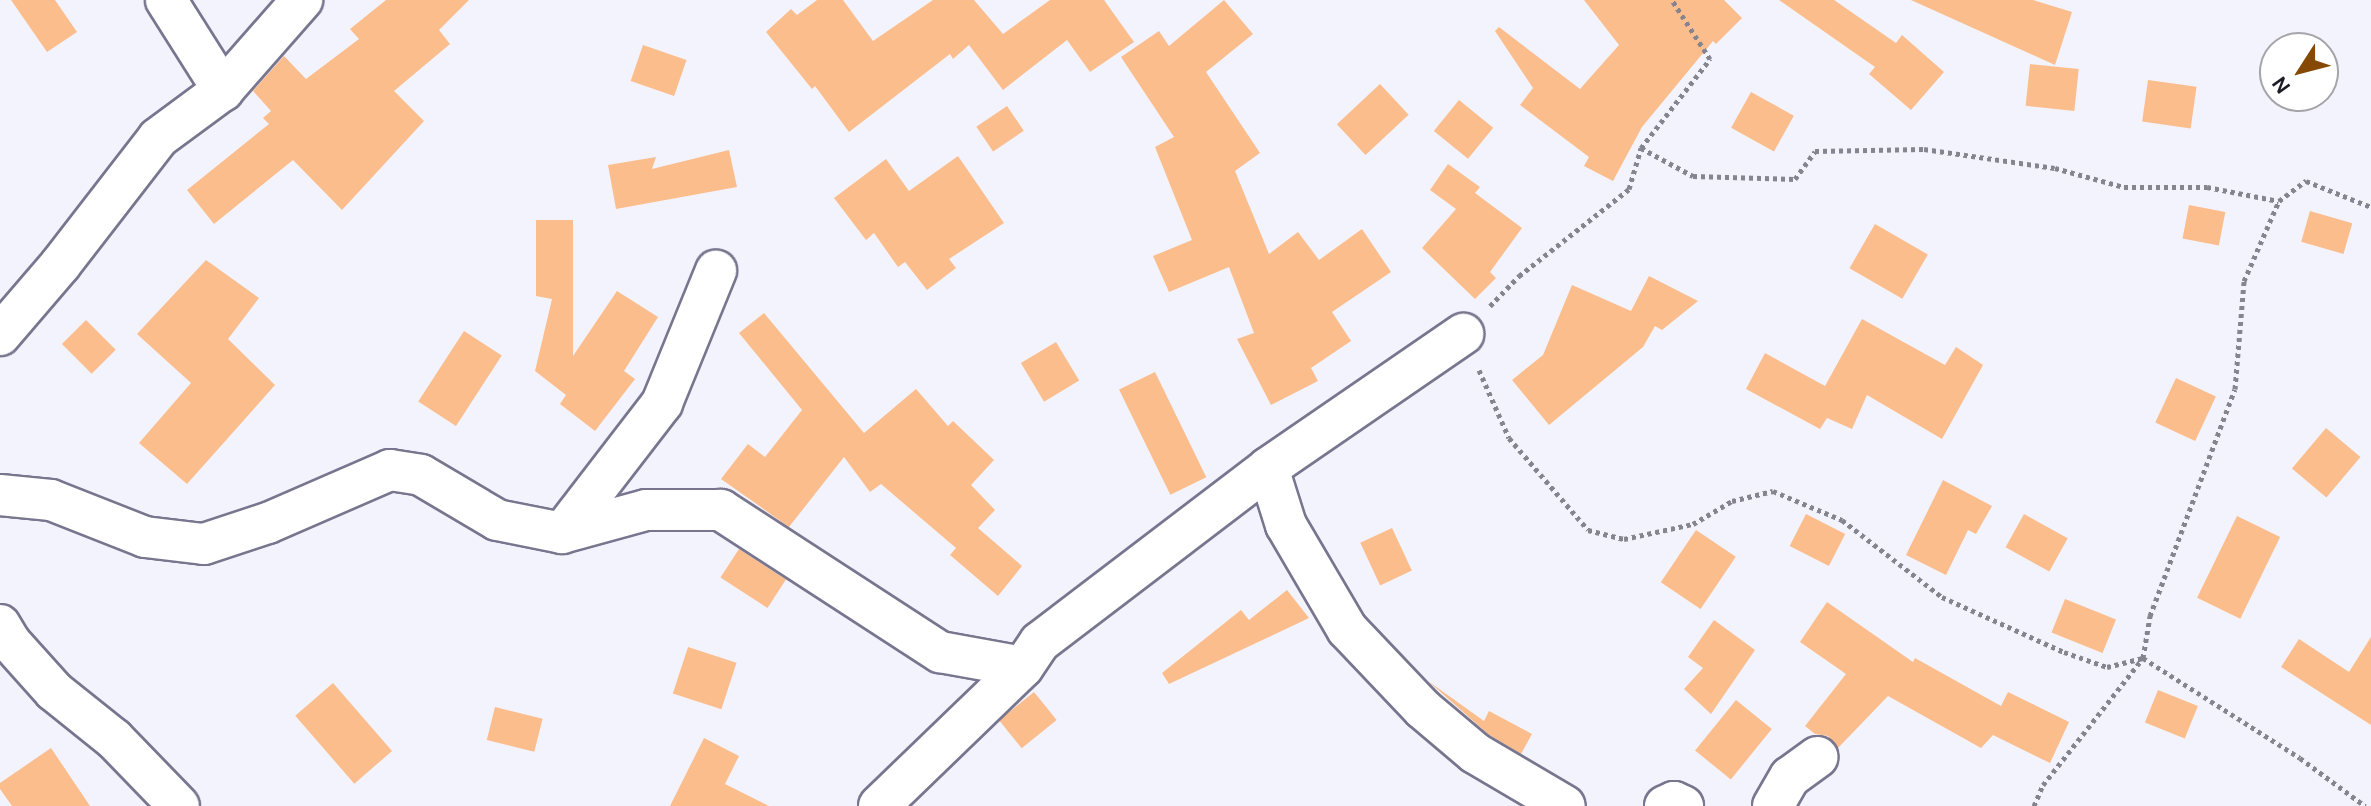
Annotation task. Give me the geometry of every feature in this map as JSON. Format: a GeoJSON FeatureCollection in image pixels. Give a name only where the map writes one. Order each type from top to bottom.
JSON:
{"type":"FeatureCollection","features":[{"type":"Feature","properties":{"kind":"street"},"geometry":{"type":"LineString","coordinates":[[166,0],[223,90]]}},
{"type":"Feature","properties":{"kind":"street"},"geometry":{"type":"LineString","coordinates":[[0,335],[60,265],[158,138],[223,90],[302,0]]}},
{"type":"Feature","properties":{"kind":"street"},"geometry":{"type":"LineString","coordinates":[[562,533],[662,403],[716,271]]}},
{"type":"Feature","properties":{"kind":"street"},"geometry":{"type":"LineString","coordinates":[[879,806],[1023,667],[1040,642],[1268,468],[1463,334]]}},
{"type":"Feature","properties":{"kind":"street"},"geometry":{"type":"LineString","coordinates":[[1268,468],[1286,525],[1347,629],[1423,709],[1475,753],[1565,806]]}},
{"type":"Feature","properties":{"kind":"street"},"geometry":{"type":"LineString","coordinates":[[0,495],[51,500],[145,537],[204,544],[268,523],[390,470],[421,475],[497,520],[562,533],[646,510],[721,510],[940,652],[1023,667]]}},
{"type":"Feature","properties":{"kind":"street"},"geometry":{"type":"LineString","coordinates":[[4,637],[54,691],[114,739],[179,806]]}},
{"type":"Feature","properties":{"kind":"street"},"geometry":{"type":"LineString","coordinates":[[1773,806],[1790,777],[1818,757]]}},
{"type":"Feature","properties":{"kind":"street"},"geometry":{"type":"LineString","coordinates":[[1665,806],[1674,802],[1683,806]]}},
{"type":"Feature","properties":{"kind":"path"},"geometry":{"type":"LineString","coordinates":[[1672,0],[1710,59],[1641,148],[1629,189],[1519,276],[1463,334],[1509,438],[1588,530],[1624,539],[1693,524],[1732,501],[1773,491],[1842,520],[1942,597],[2064,652],[2107,667],[2143,658],[2300,758],[2365,806]]}},
{"type":"Feature","properties":{"kind":"path"},"geometry":{"type":"LineString","coordinates":[[1641,148],[1693,176],[1795,179],[1815,151],[1924,149],[2055,168],[2124,187],[2207,187],[2279,201]]}},
{"type":"Feature","properties":{"kind":"path"},"geometry":{"type":"LineString","coordinates":[[2034,806],[2043,785],[2143,658],[2150,616],[2235,389],[2244,281],[2279,201],[2306,181],[2371,207]]}},
{"type":"Feature","properties":{"kind":"building"},"geometry":{"type":"Polygon","coordinates":[[[11,0],[55,0],[77,32],[47,52],[11,0]]]}},
{"type":"Feature","properties":{"kind":"building"},"geometry":{"type":"Polygon","coordinates":[[[386,0],[469,0],[439,30],[450,44],[394,91],[424,121],[342,210],[293,160],[214,224],[187,190],[269,124],[263,118],[271,111],[253,91],[284,56],[306,79],[359,39],[350,29],[386,0]]]}},
{"type":"Feature","properties":{"kind":"building"},"geometry":{"type":"Polygon","coordinates":[[[817,0],[843,0],[873,41],[933,0],[974,0],[1003,34],[1050,0],[1104,0],[1134,42],[1090,72],[1067,40],[1003,90],[969,45],[953,59],[950,54],[849,132],[815,86],[812,89],[766,32],[791,9],[797,15],[817,0]]]}},
{"type":"Feature","properties":{"kind":"building"},"geometry":{"type":"Polygon","coordinates":[[[1224,0],[1253,34],[1206,72],[1260,153],[1235,171],[1269,254],[1298,232],[1319,260],[1362,229],[1391,272],[1332,312],[1351,341],[1311,368],[1318,381],[1271,405],[1237,339],[1254,333],[1229,267],[1169,292],[1153,256],[1192,240],[1155,147],[1174,137],[1121,57],[1159,31],[1169,46],[1224,0]]]}},
{"type":"Feature","properties":{"kind":"building"},"geometry":{"type":"Polygon","coordinates":[[[1584,0],[1724,0],[1742,18],[1716,44],[1713,41],[1642,127],[1613,181],[1584,166],[1589,157],[1520,105],[1533,88],[1495,31],[1499,27],[1580,89],[1619,45],[1584,0]]]}},
{"type":"Feature","properties":{"kind":"building"},"geometry":{"type":"Polygon","coordinates":[[[1779,0],[1834,0],[1896,43],[1902,35],[1944,72],[1911,110],[1869,74],[1875,67],[1779,0]]]}},
{"type":"Feature","properties":{"kind":"building"},"geometry":{"type":"Polygon","coordinates":[[[1911,0],[2033,0],[2072,12],[2055,65],[1911,0]]]}},
{"type":"Feature","properties":{"kind":"building"},"geometry":{"type":"Polygon","coordinates":[[[643,45],[686,60],[674,96],[631,81],[643,45]]]}},
{"type":"Feature","properties":{"kind":"building"},"geometry":{"type":"Polygon","coordinates":[[[2030,64],[2079,69],[2074,111],[2026,106],[2030,64]]]}},
{"type":"Feature","properties":{"kind":"building"},"geometry":{"type":"Polygon","coordinates":[[[2148,80],[2197,87],[2191,128],[2142,122],[2148,80]]]}},
{"type":"Feature","properties":{"kind":"building"},"geometry":{"type":"Polygon","coordinates":[[[1380,84],[1409,115],[1365,155],[1337,124],[1380,84]]]}},
{"type":"Feature","properties":{"kind":"building"},"geometry":{"type":"Polygon","coordinates":[[[1751,92],[1794,116],[1774,152],[1731,128],[1751,92]]]}},
{"type":"Feature","properties":{"kind":"building"},"geometry":{"type":"Polygon","coordinates":[[[1459,100],[1493,128],[1468,159],[1434,131],[1459,100]]]}},
{"type":"Feature","properties":{"kind":"building"},"geometry":{"type":"Polygon","coordinates":[[[1007,106],[1024,131],[993,152],[976,127],[1007,106]]]}},
{"type":"Feature","properties":{"kind":"building"},"geometry":{"type":"Polygon","coordinates":[[[729,150],[737,187],[616,209],[608,165],[656,157],[652,169],[729,150]]]}},
{"type":"Feature","properties":{"kind":"building"},"geometry":{"type":"Polygon","coordinates":[[[958,156],[1004,223],[949,259],[956,268],[927,290],[905,262],[898,267],[874,233],[866,240],[834,198],[886,159],[909,191],[958,156]]]}},
{"type":"Feature","properties":{"kind":"building"},"geometry":{"type":"Polygon","coordinates":[[[1448,164],[1480,187],[1475,193],[1522,228],[1490,272],[1496,278],[1475,299],[1422,248],[1456,209],[1430,190],[1448,164]]]}},
{"type":"Feature","properties":{"kind":"building"},"geometry":{"type":"Polygon","coordinates":[[[2189,205],[2225,212],[2219,245],[2183,238],[2189,205]]]}},
{"type":"Feature","properties":{"kind":"building"},"geometry":{"type":"Polygon","coordinates":[[[2310,211],[2352,223],[2343,254],[2301,242],[2310,211]]]}},
{"type":"Feature","properties":{"kind":"building"},"geometry":{"type":"Polygon","coordinates":[[[536,220],[573,220],[573,356],[617,291],[658,317],[624,371],[635,379],[595,431],[560,404],[566,395],[535,371],[552,299],[536,296],[536,220]]]}},
{"type":"Feature","properties":{"kind":"building"},"geometry":{"type":"Polygon","coordinates":[[[1875,224],[1928,254],[1902,299],[1850,268],[1875,224]]]}},
{"type":"Feature","properties":{"kind":"building"},"geometry":{"type":"Polygon","coordinates":[[[206,260],[259,298],[228,339],[275,385],[187,484],[139,443],[191,383],[137,334],[206,260]]]}},
{"type":"Feature","properties":{"kind":"building"},"geometry":{"type":"Polygon","coordinates":[[[1649,276],[1698,301],[1662,330],[1655,326],[1643,347],[1549,425],[1512,380],[1543,355],[1572,285],[1631,311],[1649,276]]]}},
{"type":"Feature","properties":{"kind":"building"},"geometry":{"type":"Polygon","coordinates":[[[764,313],[864,433],[916,389],[948,426],[953,421],[994,460],[971,485],[995,510],[978,528],[1022,566],[998,596],[950,555],[956,548],[881,484],[870,492],[844,457],[789,527],[721,479],[748,444],[765,457],[802,410],[739,333],[764,313]]]}},
{"type":"Feature","properties":{"kind":"building"},"geometry":{"type":"Polygon","coordinates":[[[1862,319],[1945,365],[1956,347],[1983,365],[1942,439],[1867,395],[1852,429],[1827,418],[1820,429],[1746,389],[1765,353],[1825,386],[1862,319]]]}},
{"type":"Feature","properties":{"kind":"building"},"geometry":{"type":"Polygon","coordinates":[[[86,320],[116,350],[92,374],[62,344],[86,320]]]}},
{"type":"Feature","properties":{"kind":"building"},"geometry":{"type":"Polygon","coordinates":[[[464,331],[502,356],[456,426],[418,401],[464,331]]]}},
{"type":"Feature","properties":{"kind":"building"},"geometry":{"type":"Polygon","coordinates":[[[1056,342],[1079,381],[1044,402],[1021,363],[1056,342]]]}},
{"type":"Feature","properties":{"kind":"building"},"geometry":{"type":"Polygon","coordinates":[[[1155,372],[1206,477],[1170,495],[1119,390],[1155,372]]]}},
{"type":"Feature","properties":{"kind":"building"},"geometry":{"type":"Polygon","coordinates":[[[2176,378],[2216,397],[2195,441],[2155,422],[2176,378]]]}},
{"type":"Feature","properties":{"kind":"building"},"geometry":{"type":"Polygon","coordinates":[[[2326,428],[2360,457],[2326,498],[2292,469],[2326,428]]]}},
{"type":"Feature","properties":{"kind":"building"},"geometry":{"type":"Polygon","coordinates":[[[1943,480],[1992,506],[1976,534],[1968,530],[1946,575],[1906,555],[1943,480]]]}},
{"type":"Feature","properties":{"kind":"building"},"geometry":{"type":"Polygon","coordinates":[[[1806,514],[1845,534],[1829,566],[1790,546],[1806,514]]]}},
{"type":"Feature","properties":{"kind":"building"},"geometry":{"type":"Polygon","coordinates":[[[2024,514],[2068,538],[2049,571],[2006,547],[2024,514]]]}},
{"type":"Feature","properties":{"kind":"building"},"geometry":{"type":"Polygon","coordinates":[[[2237,516],[2280,537],[2240,619],[2197,598],[2237,516]]]}},
{"type":"Feature","properties":{"kind":"building"},"geometry":{"type":"Polygon","coordinates":[[[1392,528],[1412,571],[1380,585],[1360,543],[1392,528]]]}},
{"type":"Feature","properties":{"kind":"building"},"geometry":{"type":"Polygon","coordinates":[[[1696,530],[1736,557],[1701,609],[1661,582],[1696,530]]]}},
{"type":"Feature","properties":{"kind":"building"},"geometry":{"type":"Polygon","coordinates":[[[739,549],[786,579],[767,608],[720,578],[739,549]]]}},
{"type":"Feature","properties":{"kind":"building"},"geometry":{"type":"Polygon","coordinates":[[[1287,590],[1309,618],[1169,684],[1162,673],[1241,610],[1249,620],[1287,590]]]}},
{"type":"Feature","properties":{"kind":"building"},"geometry":{"type":"Polygon","coordinates":[[[2065,599],[2116,620],[2103,653],[2052,632],[2065,599]]]}},
{"type":"Feature","properties":{"kind":"building"},"geometry":{"type":"Polygon","coordinates":[[[1827,602],[1913,662],[1915,658],[2001,706],[2008,692],[2069,722],[2050,763],[1993,735],[1981,748],[1888,696],[1838,748],[1828,736],[1815,734],[1805,726],[1846,674],[1800,642],[1827,602]]]}},
{"type":"Feature","properties":{"kind":"building"},"geometry":{"type":"Polygon","coordinates":[[[1714,620],[1755,650],[1711,714],[1684,689],[1703,668],[1688,657],[1714,620]]]}},
{"type":"Feature","properties":{"kind":"building"},"geometry":{"type":"Polygon","coordinates":[[[2371,637],[2371,725],[2281,667],[2299,639],[2349,672],[2371,637]]]}},
{"type":"Feature","properties":{"kind":"building"},"geometry":{"type":"Polygon","coordinates":[[[688,647],[737,663],[721,709],[673,694],[688,647]]]}},
{"type":"Feature","properties":{"kind":"building"},"geometry":{"type":"Polygon","coordinates":[[[1428,681],[1484,721],[1489,711],[1532,734],[1521,754],[1488,734],[1428,681]]]}},
{"type":"Feature","properties":{"kind":"building"},"geometry":{"type":"Polygon","coordinates":[[[333,683],[392,751],[354,784],[295,716],[333,683]]]}},
{"type":"Feature","properties":{"kind":"building"},"geometry":{"type":"Polygon","coordinates":[[[2158,690],[2198,706],[2185,739],[2145,722],[2158,690]]]}},
{"type":"Feature","properties":{"kind":"building"},"geometry":{"type":"Polygon","coordinates":[[[1034,692],[1057,720],[1022,748],[999,720],[1034,692]]]}},
{"type":"Feature","properties":{"kind":"building"},"geometry":{"type":"Polygon","coordinates":[[[1736,700],[1772,729],[1731,779],[1695,751],[1736,700]]]}},
{"type":"Feature","properties":{"kind":"building"},"geometry":{"type":"Polygon","coordinates":[[[495,707],[543,719],[534,752],[487,740],[495,707]]]}},
{"type":"Feature","properties":{"kind":"building"},"geometry":{"type":"Polygon","coordinates":[[[704,738],[739,756],[725,784],[769,806],[670,806],[704,738]]]}},
{"type":"Feature","properties":{"kind":"building"},"geometry":{"type":"Polygon","coordinates":[[[51,748],[90,806],[12,806],[0,789],[0,783],[51,748]]]}}]}
